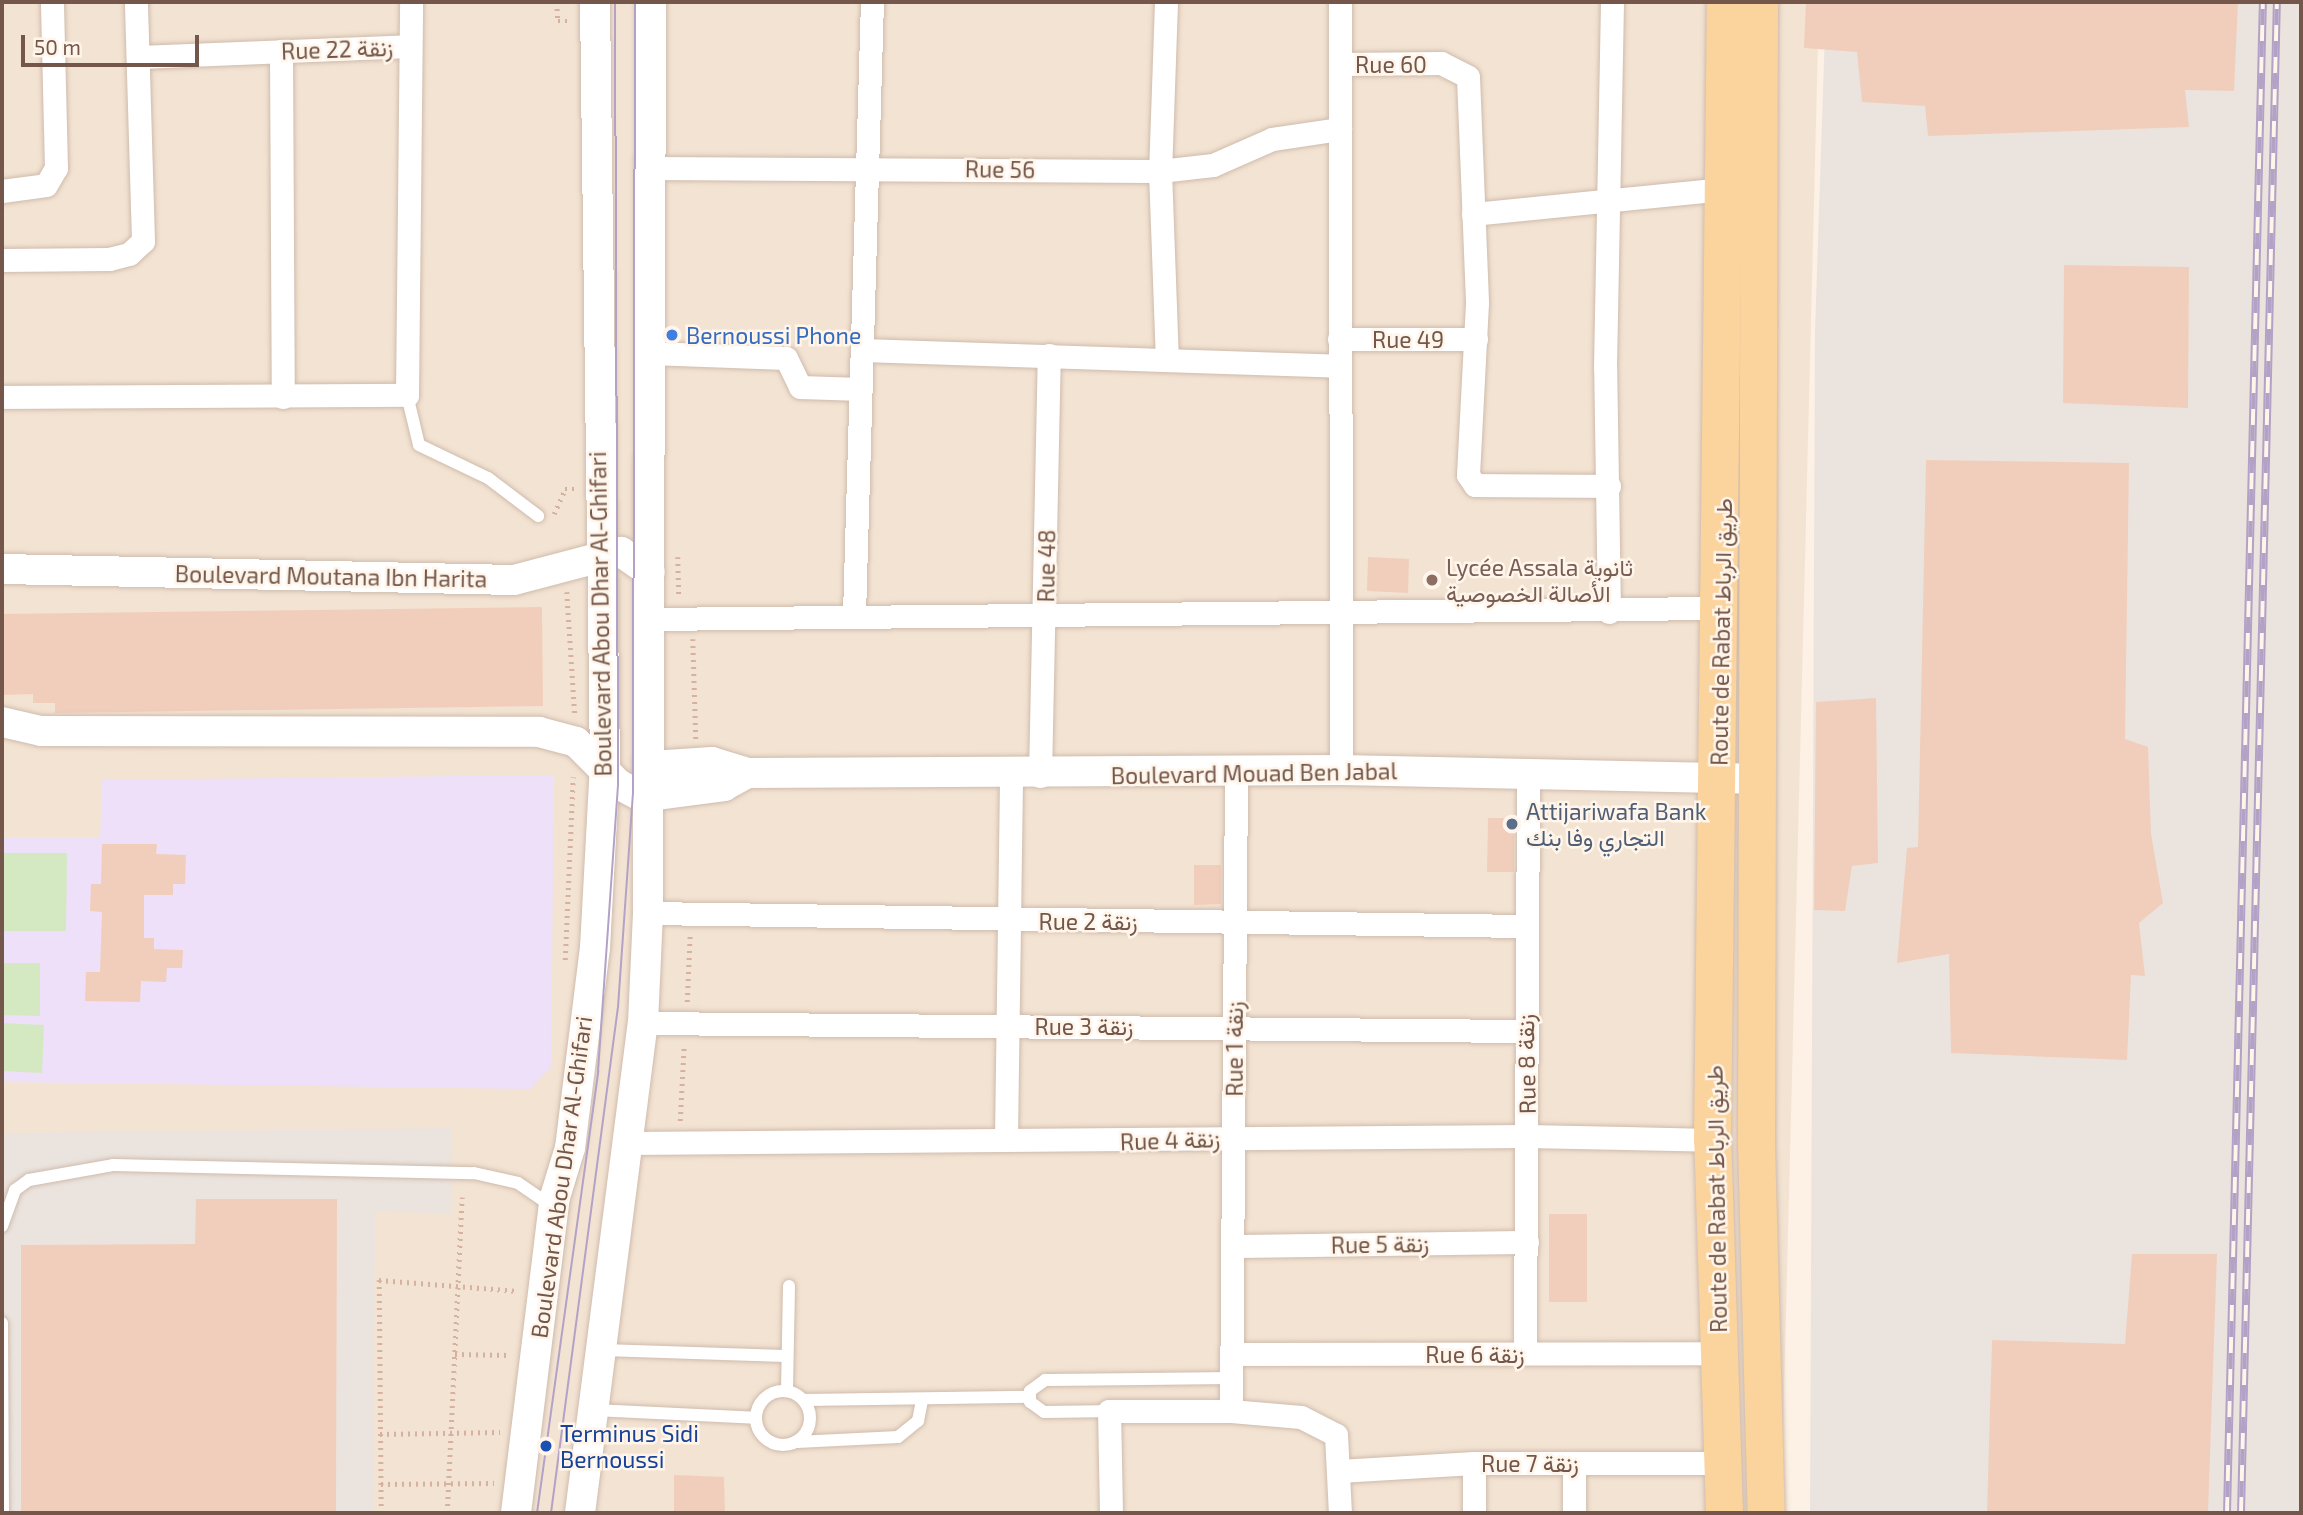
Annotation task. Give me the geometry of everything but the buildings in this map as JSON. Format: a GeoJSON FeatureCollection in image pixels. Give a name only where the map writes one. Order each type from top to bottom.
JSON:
{"type":"FeatureCollection","features":[{"type":"Feature","properties":{"kind":"main road","name":"Route de Rabat طريق الرباط"},"geometry":{"type":"LineString","coordinates":[[1724,1513],[1712,1140],[1722,608],[1725,2]]}},
{"type":"Feature","properties":{"kind":"main road","name":"Route de Rabat طريق الرباط"},"geometry":{"type":"LineString","coordinates":[[1759,2],[1760,779],[1756,1143],[1766,1513]]}},
{"type":"Feature","properties":{"kind":"street"},"geometry":{"type":"LineString","coordinates":[[2,191],[46,185],[56,168],[52,2]]}},
{"type":"Feature","properties":{"kind":"street"},"geometry":{"type":"LineString","coordinates":[[2,260],[109,259],[129,254],[143,241],[136,2]]}},
{"type":"Feature","properties":{"kind":"street"},"geometry":{"type":"LineString","coordinates":[[2,397],[407,395],[411,2]]}},
{"type":"Feature","properties":{"kind":"street","name":"Boulevard Abou Dhar Al-Ghifari"},"geometry":{"type":"LineString","coordinates":[[516,1513],[554,1207],[570,1148],[595,948],[606,766],[598,557],[595,2]]}},
{"type":"Feature","properties":{"kind":"street"},"geometry":{"type":"LineString","coordinates":[[580,1513],[642,1023],[648,913],[652,797],[649,619],[651,2]]}},
{"type":"Feature","properties":{"kind":"street"},"geometry":{"type":"LineString","coordinates":[[854,614],[872,2]]}},
{"type":"Feature","properties":{"kind":"street"},"geometry":{"type":"LineString","coordinates":[[1166,2],[1160,171],[1167,358]]}},
{"type":"Feature","properties":{"kind":"street"},"geometry":{"type":"LineString","coordinates":[[1340,2],[1336,614],[1341,770]]}},
{"type":"Feature","properties":{"kind":"street"},"geometry":{"type":"LineString","coordinates":[[1609,612],[1612,2]]}},
{"type":"Feature","properties":{"kind":"street","name":"Rue 22 زنقة"},"geometry":{"type":"LineString","coordinates":[[138,57],[410,46]]}},
{"type":"Feature","properties":{"kind":"street"},"geometry":{"type":"LineString","coordinates":[[281,51],[283,397]]}},
{"type":"Feature","properties":{"kind":"street","name":"Rue 60"},"geometry":{"type":"LineString","coordinates":[[1340,64],[1441,63],[1468,77],[1473,214]]}},
{"type":"Feature","properties":{"kind":"street","name":"Rue 56"},"geometry":{"type":"LineString","coordinates":[[652,167],[1160,171],[1213,165],[1272,138],[1340,129]]}},
{"type":"Feature","properties":{"kind":"street"},"geometry":{"type":"LineString","coordinates":[[1609,486],[1475,485],[1468,475],[1476,339],[1473,214],[1725,189]]}},
{"type":"Feature","properties":{"kind":"street","name":"Rue 49"},"geometry":{"type":"LineString","coordinates":[[1339,338],[1476,339]]}},
{"type":"Feature","properties":{"kind":"street"},"geometry":{"type":"LineString","coordinates":[[862,350],[1167,358],[1339,366]]}},
{"type":"Feature","properties":{"kind":"street"},"geometry":{"type":"LineString","coordinates":[[650,354],[786,358],[800,387],[861,389]]}},
{"type":"Feature","properties":{"kind":"street","name":"Rue 48"},"geometry":{"type":"LineString","coordinates":[[1006,1138],[1010,921],[1045,618],[1049,355]]}},
{"type":"Feature","properties":{"kind":"street","name":"Boulevard Moutana Ibn Harita"},"geometry":{"type":"LineString","coordinates":[[2,569],[514,580],[621,552],[650,572]]}},
{"type":"Feature","properties":{"kind":"street"},"geometry":{"type":"LineString","coordinates":[[649,619],[854,614],[1045,618],[1609,612],[1722,608]]}},
{"type":"Feature","properties":{"kind":"street"},"geometry":{"type":"LineString","coordinates":[[2,722],[41,731],[539,732],[576,742],[606,766],[625,789],[652,797]]}},
{"type":"Feature","properties":{"kind":"street","name":"Boulevard Mouad Ben Jabal"},"geometry":{"type":"LineString","coordinates":[[651,766],[712,762],[747,774],[1025,776],[1341,770],[1760,779]]}},
{"type":"Feature","properties":{"kind":"street","name":"Rue 1 زنقة"},"geometry":{"type":"LineString","coordinates":[[1231,1411],[1236,772]]}},
{"type":"Feature","properties":{"kind":"street","name":"Boulevard Mouad Ben Jabal"},"geometry":{"type":"LineString","coordinates":[[652,797],[724,786],[747,774]]}},
{"type":"Feature","properties":{"kind":"street","name":"Rue 8 زنقة"},"geometry":{"type":"LineString","coordinates":[[1525,1353],[1528,775]]}},
{"type":"Feature","properties":{"kind":"street","name":"Rue 2 زنقة"},"geometry":{"type":"LineString","coordinates":[[648,913],[1010,921],[1527,926]]}},
{"type":"Feature","properties":{"kind":"street","name":"Rue 3 زنقة"},"geometry":{"type":"LineString","coordinates":[[642,1023],[1525,1031]]}},
{"type":"Feature","properties":{"kind":"street","name":"Rue 4 زنقة"},"geometry":{"type":"LineString","coordinates":[[628,1143],[1527,1136],[1712,1140]]}},
{"type":"Feature","properties":{"kind":"street","name":"Rue 5 زنقة"},"geometry":{"type":"LineString","coordinates":[[1233,1247],[1527,1242]]}},
{"type":"Feature","properties":{"kind":"street","name":"Rue 6 زنقة"},"geometry":{"type":"LineString","coordinates":[[1232,1354],[1718,1353]]}},
{"type":"Feature","properties":{"kind":"street"},"geometry":{"type":"LineString","coordinates":[[1111,1513],[1109,1411],[1231,1411],[1315,1421],[1336,1435],[1339,1513]]}},
{"type":"Feature","properties":{"kind":"street"},"geometry":{"type":"LineString","coordinates":[[1474,1463],[1474,1513]]}},
{"type":"Feature","properties":{"kind":"street","name":"Rue 7 زنقة"},"geometry":{"type":"LineString","coordinates":[[1339,1471],[1474,1463],[1721,1463]]}},
{"type":"Feature","properties":{"kind":"street"},"geometry":{"type":"LineString","coordinates":[[1574,1463],[1574,1513]]}},
{"type":"Feature","properties":{"kind":"lane"},"geometry":{"type":"LineString","coordinates":[[407,395],[419,445],[488,478],[538,516]]}},
{"type":"Feature","properties":{"kind":"lane"},"geometry":{"type":"LineString","coordinates":[[2,1226],[15,1190],[29,1180],[113,1165],[474,1173],[518,1183],[554,1207]]}},
{"type":"Feature","properties":{"kind":"lane"},"geometry":{"type":"LineString","coordinates":[[787,1391],[789,1286]]}},
{"type":"Feature","properties":{"kind":"lane"},"geometry":{"type":"LineString","coordinates":[[2,1322],[3,1513]]}},
{"type":"Feature","properties":{"kind":"lane"},"geometry":{"type":"LineString","coordinates":[[602,1350],[786,1356]]}},
{"type":"Feature","properties":{"kind":"lane"},"geometry":{"type":"LineString","coordinates":[[1029,1397],[1033,1385],[1045,1380],[1232,1378]]}},
{"type":"Feature","properties":{"kind":"lane"},"geometry":{"type":"LineString","coordinates":[[755,1418],[768,1394],[787,1391],[804,1400],[922,1401],[1029,1397],[1044,1412],[1109,1411]]}},
{"type":"Feature","properties":{"kind":"lane"},"geometry":{"type":"LineString","coordinates":[[797,1441],[810,1418],[804,1400]]}},
{"type":"Feature","properties":{"kind":"lane"},"geometry":{"type":"LineString","coordinates":[[755,1418],[769,1442],[898,1437],[918,1421],[922,1401]]}},
{"type":"Feature","properties":{"kind":"lane"},"geometry":{"type":"LineString","coordinates":[[594,1410],[755,1418]]}},
{"type":"Feature","properties":{"kind":"path"},"geometry":{"type":"LineString","coordinates":[[447,1513],[462,1197]]}},
{"type":"Feature","properties":{"kind":"path"},"geometry":{"type":"LineString","coordinates":[[381,1513],[379,1280],[458,1282],[532,1294]]}},
{"type":"Feature","properties":{"kind":"path"},"geometry":{"type":"LineString","coordinates":[[455,1354],[523,1355]]}},
{"type":"Feature","properties":{"kind":"path"},"geometry":{"type":"LineString","coordinates":[[380,1434],[508,1432]]}},
{"type":"Feature","properties":{"kind":"path"},"geometry":{"type":"LineString","coordinates":[[381,1484],[499,1483]]}},
{"type":"Feature","properties":{"kind":"shaded area"},"geometry":{"type":"Polygon","coordinates":[[[2,2],[1819,2],[1781,1513],[2,1513],[2,2]]]}},
{"type":"Feature","properties":{"kind":"shaded area"},"geometry":{"type":"Polygon","coordinates":[[[1826,2],[2301,2],[2301,1513],[1810,1513],[1815,331],[1826,2]]]}},
{"type":"Feature","properties":{"kind":"shaded area"},"geometry":{"type":"Polygon","coordinates":[[[554,775],[551,1067],[530,1089],[2,1082],[2,837],[100,838],[102,780],[554,775]]]}},
{"type":"Feature","properties":{"kind":"shaded area"},"geometry":{"type":"Polygon","coordinates":[[[451,1128],[451,1214],[375,1211],[373,1513],[2,1513],[2,1133],[451,1128]]]}},
{"type":"Feature","properties":{"kind":"green space"},"geometry":{"type":"Polygon","coordinates":[[[2,853],[67,853],[66,931],[2,931],[2,853]]]}},
{"type":"Feature","properties":{"kind":"green space"},"geometry":{"type":"Polygon","coordinates":[[[2,963],[40,963],[40,1016],[2,1015],[2,963]]]}},
{"type":"Feature","properties":{"kind":"green space"},"geometry":{"type":"Polygon","coordinates":[[[2,1023],[44,1025],[42,1073],[2,1071],[2,1023]]]}},
{"type":"Feature","properties":{"kind":"tram line"},"geometry":{"type":"LineString","coordinates":[[537,1513],[598,1071],[618,784],[615,2]]}},
{"type":"Feature","properties":{"kind":"tram line"},"geometry":{"type":"LineString","coordinates":[[551,1513],[618,1007],[633,793],[635,2]]}},
{"type":"Feature","properties":{"kind":"railway"},"geometry":{"type":"LineString","coordinates":[[2227,1513],[2263,2]]}},
{"type":"Feature","properties":{"kind":"railway"},"geometry":{"type":"LineString","coordinates":[[2241,1513],[2277,2]]}},
{"type":"Feature","properties":{"kind":"place","name":"Bernoussi Phone"},"geometry":{"type":"Point","coordinates":[672,335]}},
{"type":"Feature","properties":{"kind":"place","name":"Lycée Assala ثانوية الأصالة الخصوصية"},"geometry":{"type":"Point","coordinates":[1432,580]}},
{"type":"Feature","properties":{"kind":"place","name":"Attijariwafa Bank التجاري وفا بنك"},"geometry":{"type":"Point","coordinates":[1512,824]}},
{"type":"Feature","properties":{"kind":"place","name":"Terminus Sidi Bernoussi"},"geometry":{"type":"Point","coordinates":[546,1446]}}]}
